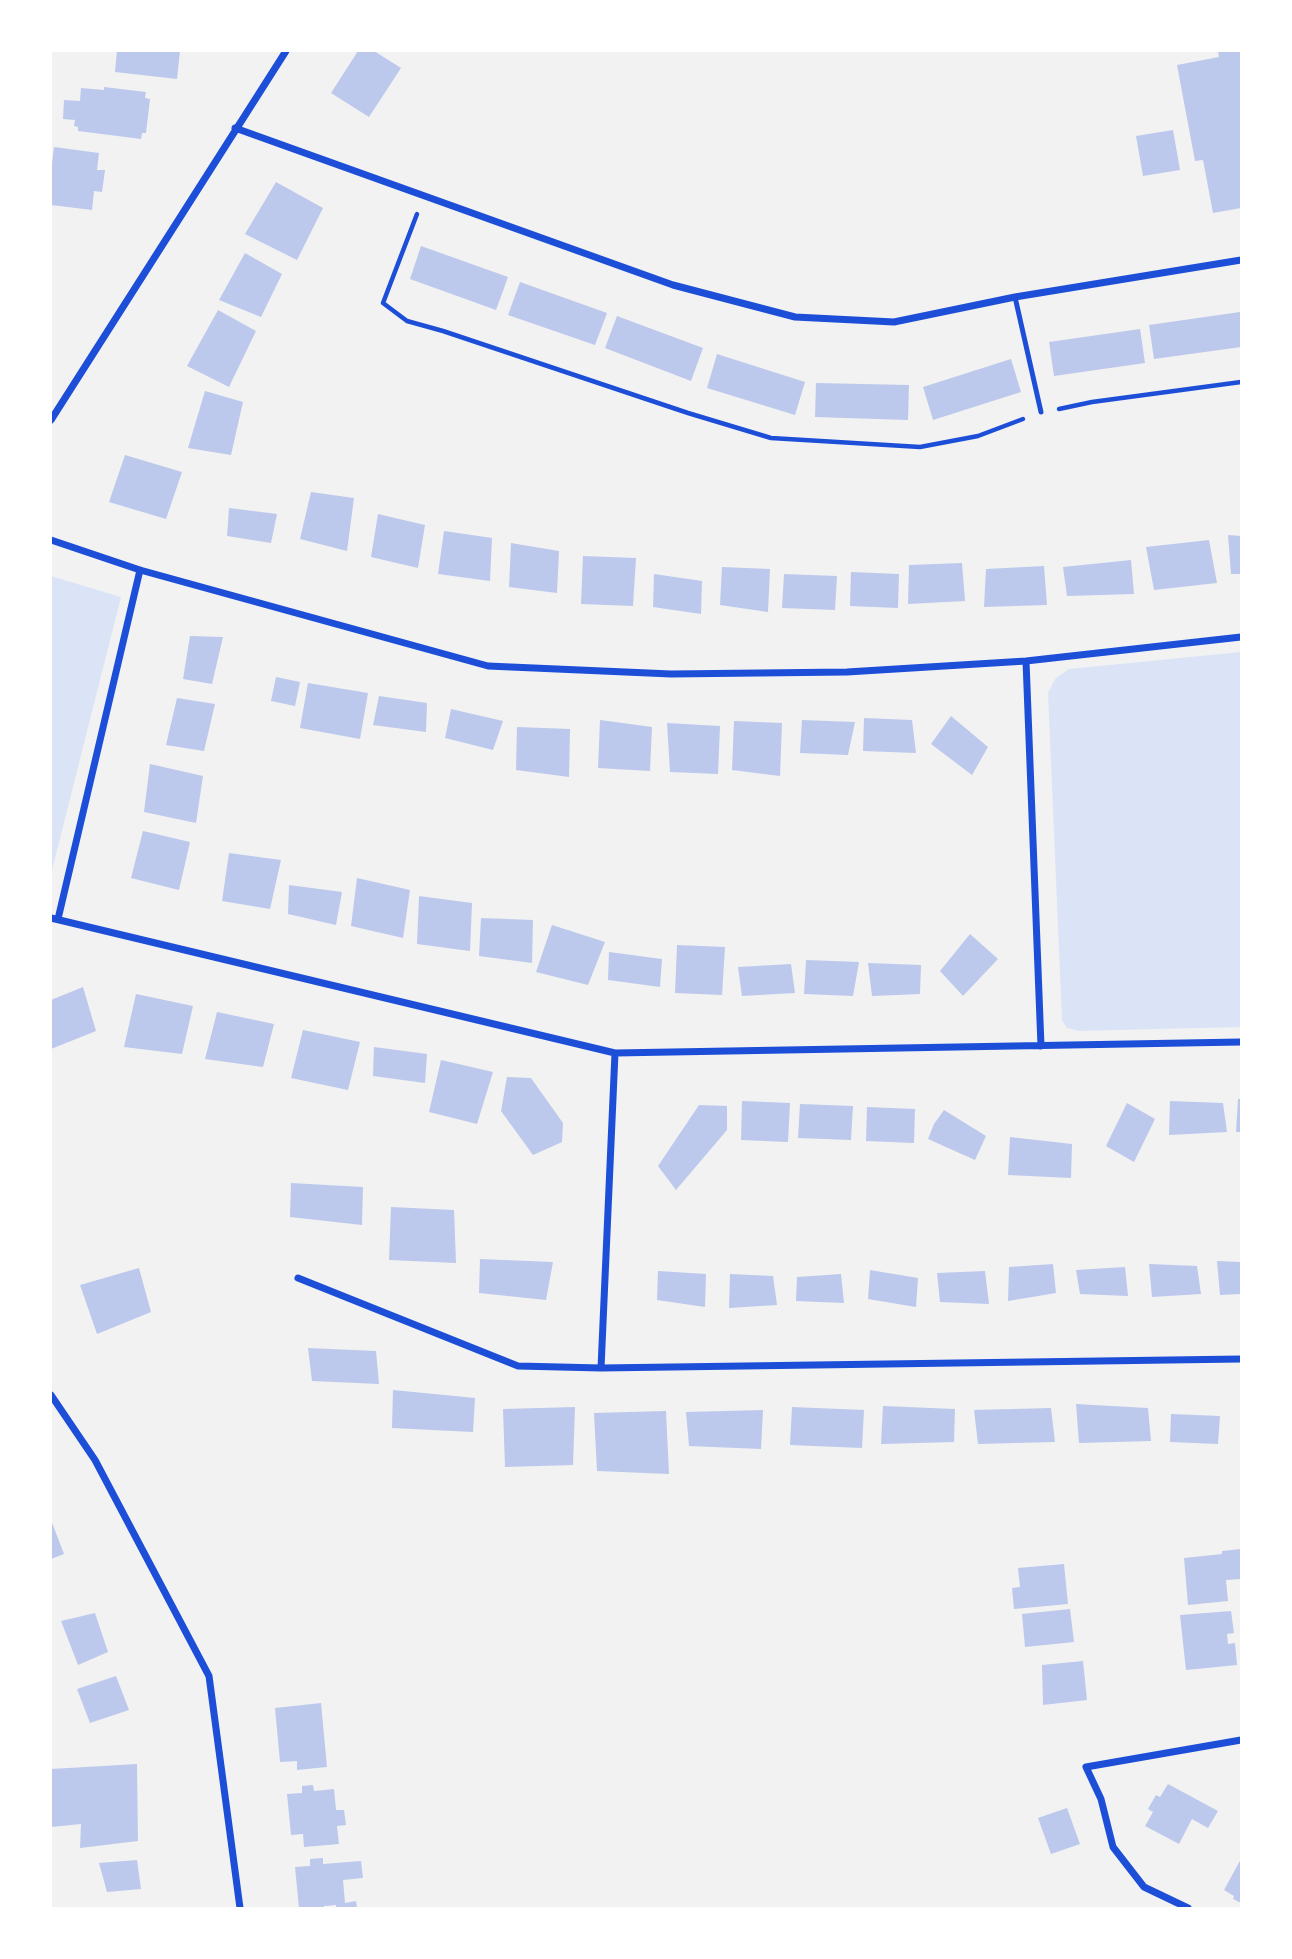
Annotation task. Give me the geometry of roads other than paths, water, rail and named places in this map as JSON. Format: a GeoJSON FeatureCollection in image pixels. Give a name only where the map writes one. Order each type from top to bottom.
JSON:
{"type":"FeatureCollection","features":[{"type":"Feature","properties":{"kind":"street"},"geometry":{"type":"LineString","coordinates":[[51,420],[234,128],[286,51]]}},
{"type":"Feature","properties":{"kind":"street"},"geometry":{"type":"LineString","coordinates":[[234,128],[673,285],[795,317],[894,322],[1015,297],[1241,260]]}},
{"type":"Feature","properties":{"kind":"street"},"geometry":{"type":"LineString","coordinates":[[51,540],[140,570],[488,666],[671,674],[847,672],[1026,661],[1241,637]]}},
{"type":"Feature","properties":{"kind":"street"},"geometry":{"type":"LineString","coordinates":[[140,570],[54,919],[615,1052],[1241,1042]]}},
{"type":"Feature","properties":{"kind":"street"},"geometry":{"type":"LineString","coordinates":[[1026,661],[1041,1046]]}},
{"type":"Feature","properties":{"kind":"street"},"geometry":{"type":"LineString","coordinates":[[601,1368],[615,1052]]}},
{"type":"Feature","properties":{"kind":"street"},"geometry":{"type":"LineString","coordinates":[[298,1278],[518,1366],[601,1368],[1241,1359]]}},
{"type":"Feature","properties":{"kind":"street"},"geometry":{"type":"LineString","coordinates":[[51,1395],[95,1460],[209,1676],[240,1908]]}},
{"type":"Feature","properties":{"kind":"street"},"geometry":{"type":"LineString","coordinates":[[1188,1908],[1144,1886],[1113,1847],[1101,1799],[1086,1767],[1241,1740]]}},
{"type":"Feature","properties":{"kind":"lane"},"geometry":{"type":"LineString","coordinates":[[1015,297],[1041,412]]}}]}
